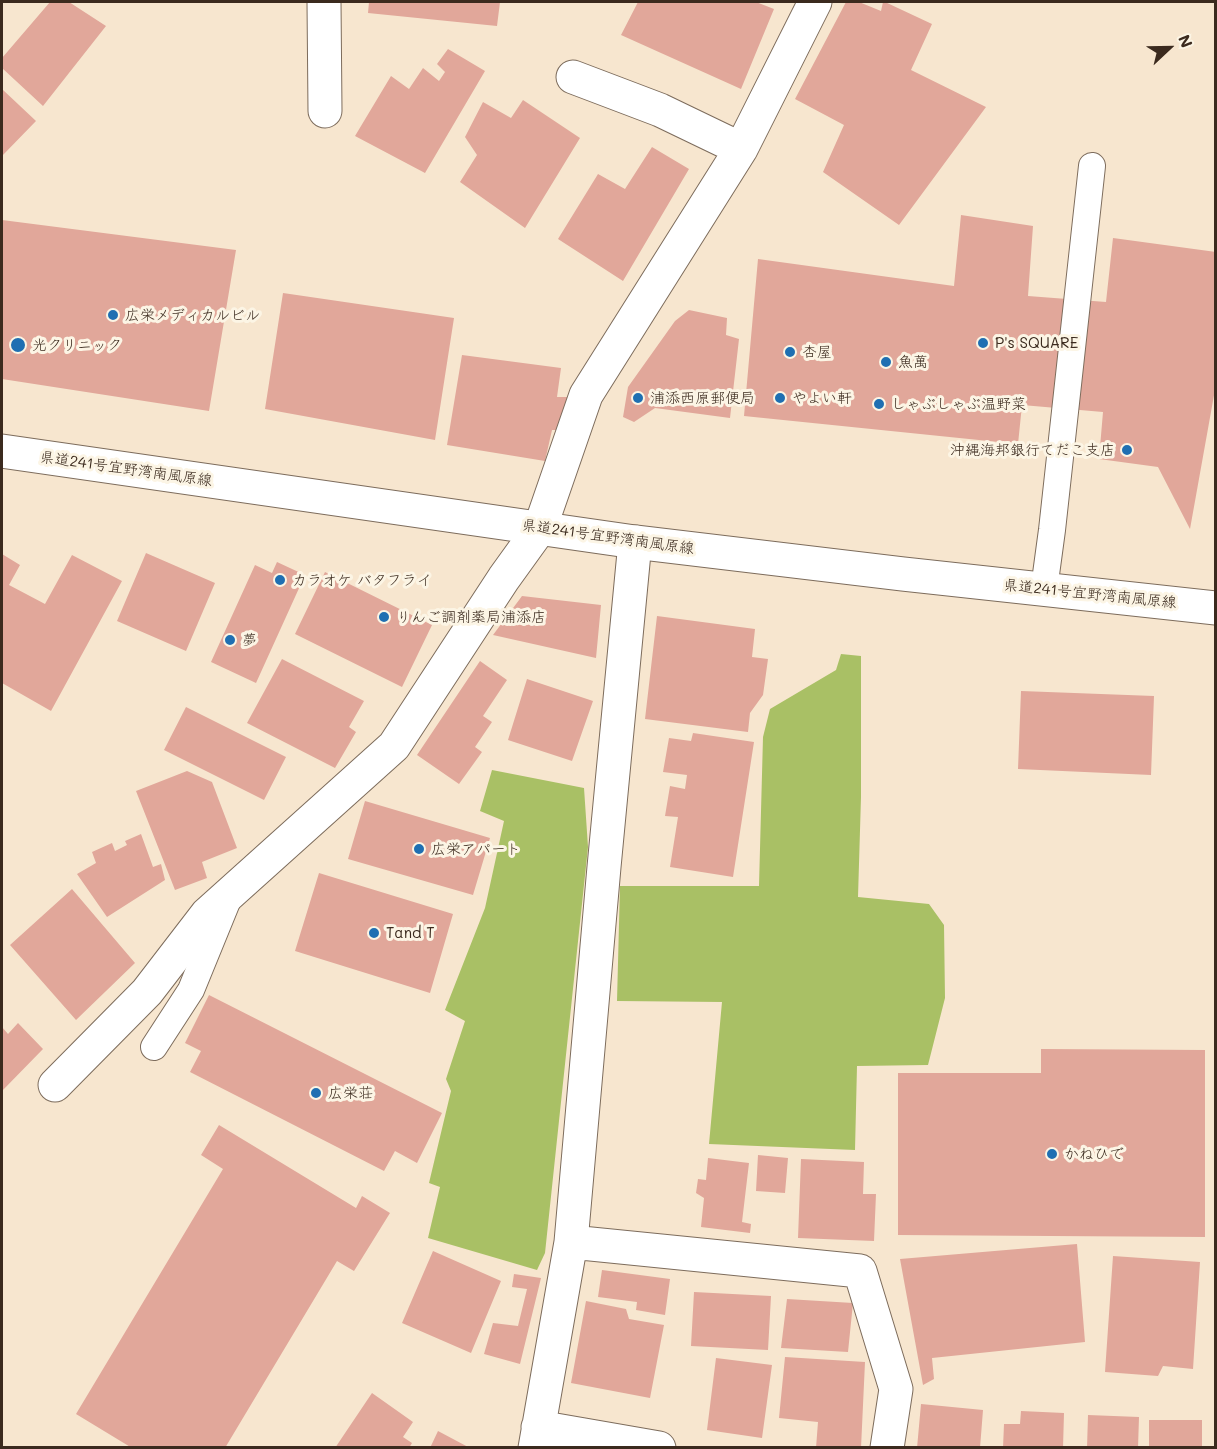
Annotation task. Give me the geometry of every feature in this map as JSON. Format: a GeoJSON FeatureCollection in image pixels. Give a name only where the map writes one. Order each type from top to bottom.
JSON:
{"type":"FeatureCollection","features":[{"type":"Feature","properties":{"kind":"street"},"geometry":{"type":"LineString","coordinates":[[324,2],[325,111]]}},
{"type":"Feature","properties":{"kind":"street"},"geometry":{"type":"LineString","coordinates":[[55,1085],[147,992],[207,914],[394,746],[504,578],[540,528],[586,395],[741,149],[815,2]]}},
{"type":"Feature","properties":{"kind":"street"},"geometry":{"type":"LineString","coordinates":[[573,77],[660,110],[741,149]]}},
{"type":"Feature","properties":{"kind":"street","name":"県道241号宜野湾南風原線"},"geometry":{"type":"LineString","coordinates":[[2,451],[635,542],[1215,608]]}},
{"type":"Feature","properties":{"kind":"street"},"geometry":{"type":"LineString","coordinates":[[635,542],[603,867],[571,1242],[536,1437],[659,1448]]}},
{"type":"Feature","properties":{"kind":"street"},"geometry":{"type":"LineString","coordinates":[[571,1242],[860,1271],[896,1389],[887,1448]]}},
{"type":"Feature","properties":{"kind":"lane"},"geometry":{"type":"LineString","coordinates":[[1044,589],[1054,519],[1092,166]]}},
{"type":"Feature","properties":{"kind":"lane"},"geometry":{"type":"LineString","coordinates":[[154,1047],[191,990],[231,891]]}},
{"type":"Feature","properties":{"kind":"green space"},"geometry":{"type":"Polygon","coordinates":[[[841,654],[861,656],[858,897],[929,904],[944,925],[945,998],[928,1065],[857,1066],[855,1150],[709,1144],[722,1002],[617,1001],[620,886],[759,886],[763,737],[770,709],[836,670],[841,654]]]}},
{"type":"Feature","properties":{"kind":"green space"},"geometry":{"type":"Polygon","coordinates":[[[492,770],[584,788],[588,847],[545,1253],[537,1270],[428,1238],[440,1187],[429,1183],[451,1091],[446,1079],[465,1021],[445,1010],[485,908],[504,821],[480,811],[492,770]]]}},
{"type":"Feature","properties":{"kind":"building"},"geometry":{"type":"Polygon","coordinates":[[[50,2],[69,2],[106,26],[43,106],[2,68],[2,58],[50,2]]]}},
{"type":"Feature","properties":{"kind":"building"},"geometry":{"type":"Polygon","coordinates":[[[369,2],[500,2],[497,26],[368,13],[369,2]]]}},
{"type":"Feature","properties":{"kind":"building"},"geometry":{"type":"Polygon","coordinates":[[[638,2],[756,2],[774,9],[741,89],[621,35],[638,2]]]}},
{"type":"Feature","properties":{"kind":"building"},"geometry":{"type":"Polygon","coordinates":[[[846,2],[859,2],[881,11],[883,2],[885,2],[932,24],[911,70],[986,107],[899,225],[823,172],[844,125],[795,99],[846,2]]]}},
{"type":"Feature","properties":{"kind":"building"},"geometry":{"type":"Polygon","coordinates":[[[448,49],[485,71],[425,173],[355,136],[391,76],[409,89],[423,68],[439,81],[445,72],[437,64],[448,49]]]}},
{"type":"Feature","properties":{"kind":"building"},"geometry":{"type":"Polygon","coordinates":[[[2,89],[36,121],[2,156],[2,89]]]}},
{"type":"Feature","properties":{"kind":"building"},"geometry":{"type":"Polygon","coordinates":[[[523,100],[580,138],[525,228],[460,182],[477,155],[465,137],[483,102],[511,118],[523,100]]]}},
{"type":"Feature","properties":{"kind":"building"},"geometry":{"type":"Polygon","coordinates":[[[652,147],[689,169],[623,281],[558,239],[598,174],[625,189],[652,147]]]}},
{"type":"Feature","properties":{"kind":"building","name":"P's SQUARE"},"geometry":{"type":"Polygon","coordinates":[[[961,215],[1033,226],[1028,296],[1106,302],[1113,238],[1216,252],[1216,384],[1190,529],[1158,467],[1099,459],[1103,412],[1022,405],[1018,444],[744,416],[758,259],[954,286],[961,215]]]}},
{"type":"Feature","properties":{"kind":"building","name":"広栄メディカルビル"},"geometry":{"type":"Polygon","coordinates":[[[2,220],[236,250],[209,411],[2,379],[2,220]]]}},
{"type":"Feature","properties":{"kind":"building"},"geometry":{"type":"Polygon","coordinates":[[[283,293],[454,318],[435,440],[265,409],[283,293]]]}},
{"type":"Feature","properties":{"kind":"building"},"geometry":{"type":"Polygon","coordinates":[[[689,310],[727,318],[726,335],[739,339],[730,418],[655,408],[634,422],[623,417],[628,387],[675,321],[689,310]]]}},
{"type":"Feature","properties":{"kind":"building"},"geometry":{"type":"Polygon","coordinates":[[[462,355],[561,368],[557,397],[570,397],[563,430],[552,430],[545,461],[447,445],[462,355]]]}},
{"type":"Feature","properties":{"kind":"building"},"geometry":{"type":"Polygon","coordinates":[[[146,553],[215,583],[186,651],[117,621],[146,553]]]}},
{"type":"Feature","properties":{"kind":"building"},"geometry":{"type":"Polygon","coordinates":[[[2,554],[20,565],[9,585],[45,604],[72,555],[122,581],[51,711],[2,683],[2,554]]]}},
{"type":"Feature","properties":{"kind":"building"},"geometry":{"type":"Polygon","coordinates":[[[277,562],[305,575],[256,683],[211,662],[255,565],[272,573],[277,562]]]}},
{"type":"Feature","properties":{"kind":"building"},"geometry":{"type":"Polygon","coordinates":[[[325,572],[432,625],[402,687],[295,634],[325,572]]]}},
{"type":"Feature","properties":{"kind":"building"},"geometry":{"type":"Polygon","coordinates":[[[522,596],[601,605],[596,658],[493,635],[522,596]]]}},
{"type":"Feature","properties":{"kind":"building"},"geometry":{"type":"Polygon","coordinates":[[[657,616],[755,629],[752,657],[768,659],[763,695],[750,713],[748,732],[645,719],[657,616]]]}},
{"type":"Feature","properties":{"kind":"building"},"geometry":{"type":"Polygon","coordinates":[[[282,659],[364,701],[349,727],[356,732],[335,768],[247,723],[282,659]]]}},
{"type":"Feature","properties":{"kind":"building"},"geometry":{"type":"Polygon","coordinates":[[[480,661],[507,680],[483,716],[492,722],[475,747],[482,752],[459,784],[417,755],[480,661]]]}},
{"type":"Feature","properties":{"kind":"building"},"geometry":{"type":"Polygon","coordinates":[[[527,679],[593,701],[572,761],[508,740],[527,679]]]}},
{"type":"Feature","properties":{"kind":"building"},"geometry":{"type":"Polygon","coordinates":[[[1021,691],[1154,696],[1151,775],[1018,769],[1021,691]]]}},
{"type":"Feature","properties":{"kind":"building"},"geometry":{"type":"Polygon","coordinates":[[[186,707],[286,757],[264,800],[164,750],[186,707]]]}},
{"type":"Feature","properties":{"kind":"building"},"geometry":{"type":"Polygon","coordinates":[[[693,733],[754,742],[733,877],[670,867],[678,817],[665,816],[670,786],[685,789],[687,775],[663,772],[669,738],[691,741],[693,733]]]}},
{"type":"Feature","properties":{"kind":"building"},"geometry":{"type":"Polygon","coordinates":[[[187,771],[212,782],[237,848],[202,862],[207,878],[175,890],[136,791],[187,771]]]}},
{"type":"Feature","properties":{"kind":"building","name":"広栄アパート"},"geometry":{"type":"Polygon","coordinates":[[[365,801],[490,838],[473,895],[348,859],[365,801]]]}},
{"type":"Feature","properties":{"kind":"building"},"geometry":{"type":"Polygon","coordinates":[[[141,834],[153,867],[161,864],[165,880],[107,917],[77,874],[96,863],[92,852],[112,843],[115,851],[127,845],[125,841],[141,834]]]}},
{"type":"Feature","properties":{"kind":"building","name":"Tand T"},"geometry":{"type":"Polygon","coordinates":[[[319,873],[453,914],[430,993],[295,951],[319,873]]]}},
{"type":"Feature","properties":{"kind":"building"},"geometry":{"type":"Polygon","coordinates":[[[72,889],[135,963],[76,1020],[10,945],[72,889]]]}},
{"type":"Feature","properties":{"kind":"building","name":"広栄荘"},"geometry":{"type":"Polygon","coordinates":[[[209,995],[442,1113],[417,1163],[395,1151],[384,1171],[190,1072],[201,1051],[185,1043],[209,995]]]}},
{"type":"Feature","properties":{"kind":"building"},"geometry":{"type":"Polygon","coordinates":[[[18,1023],[43,1049],[2,1091],[2,1027],[8,1034],[18,1023]]]}},
{"type":"Feature","properties":{"kind":"building","name":"かねひで"},"geometry":{"type":"Polygon","coordinates":[[[1041,1049],[1205,1050],[1205,1237],[898,1235],[898,1073],[1041,1073],[1041,1049]]]}},
{"type":"Feature","properties":{"kind":"building"},"geometry":{"type":"Polygon","coordinates":[[[219,1125],[356,1208],[362,1196],[390,1213],[354,1271],[337,1261],[225,1448],[132,1448],[76,1414],[223,1169],[201,1155],[219,1125]]]}},
{"type":"Feature","properties":{"kind":"building"},"geometry":{"type":"Polygon","coordinates":[[[758,1155],[788,1158],[785,1193],[756,1191],[758,1155]]]}},
{"type":"Feature","properties":{"kind":"building"},"geometry":{"type":"Polygon","coordinates":[[[708,1158],[749,1163],[742,1222],[751,1224],[750,1233],[701,1227],[704,1198],[696,1193],[698,1179],[706,1180],[708,1158]]]}},
{"type":"Feature","properties":{"kind":"building"},"geometry":{"type":"Polygon","coordinates":[[[801,1159],[864,1162],[863,1194],[876,1194],[874,1241],[798,1238],[801,1159]]]}},
{"type":"Feature","properties":{"kind":"building"},"geometry":{"type":"Polygon","coordinates":[[[1077,1244],[1085,1342],[932,1358],[934,1379],[923,1385],[900,1259],[1077,1244]]]}},
{"type":"Feature","properties":{"kind":"building"},"geometry":{"type":"Polygon","coordinates":[[[433,1251],[501,1281],[471,1353],[402,1323],[433,1251]]]}},
{"type":"Feature","properties":{"kind":"building"},"geometry":{"type":"Polygon","coordinates":[[[1113,1256],[1200,1262],[1193,1369],[1163,1366],[1158,1376],[1105,1372],[1113,1256]]]}},
{"type":"Feature","properties":{"kind":"building"},"geometry":{"type":"Polygon","coordinates":[[[602,1270],[670,1279],[665,1315],[636,1310],[637,1302],[598,1297],[602,1270]]]}},
{"type":"Feature","properties":{"kind":"building"},"geometry":{"type":"Polygon","coordinates":[[[514,1274],[541,1278],[520,1364],[484,1354],[493,1323],[518,1326],[527,1289],[512,1287],[514,1274]]]}},
{"type":"Feature","properties":{"kind":"building"},"geometry":{"type":"Polygon","coordinates":[[[694,1292],[771,1296],[768,1350],[691,1346],[694,1292]]]}},
{"type":"Feature","properties":{"kind":"building"},"geometry":{"type":"Polygon","coordinates":[[[787,1299],[853,1303],[848,1352],[781,1348],[787,1299]]]}},
{"type":"Feature","properties":{"kind":"building"},"geometry":{"type":"Polygon","coordinates":[[[586,1301],[626,1309],[629,1319],[664,1325],[650,1398],[571,1383],[586,1301]]]}},
{"type":"Feature","properties":{"kind":"building"},"geometry":{"type":"Polygon","coordinates":[[[785,1357],[865,1362],[861,1448],[816,1448],[818,1422],[779,1418],[785,1357]]]}},
{"type":"Feature","properties":{"kind":"building"},"geometry":{"type":"Polygon","coordinates":[[[716,1358],[772,1365],[762,1438],[707,1430],[716,1358]]]}},
{"type":"Feature","properties":{"kind":"building"},"geometry":{"type":"Polygon","coordinates":[[[372,1393],[413,1422],[403,1437],[412,1443],[409,1448],[335,1448],[372,1393]]]}},
{"type":"Feature","properties":{"kind":"building"},"geometry":{"type":"Polygon","coordinates":[[[921,1404],[983,1410],[980,1448],[917,1448],[921,1404]]]}},
{"type":"Feature","properties":{"kind":"building"},"geometry":{"type":"Polygon","coordinates":[[[1021,1411],[1064,1413],[1063,1448],[1003,1448],[1004,1424],[1020,1424],[1021,1411]]]}},
{"type":"Feature","properties":{"kind":"building"},"geometry":{"type":"Polygon","coordinates":[[[1088,1415],[1139,1417],[1138,1448],[1087,1448],[1088,1415]]]}},
{"type":"Feature","properties":{"kind":"building"},"geometry":{"type":"Polygon","coordinates":[[[1149,1420],[1202,1420],[1202,1448],[1149,1448],[1149,1420]]]}},
{"type":"Feature","properties":{"kind":"building"},"geometry":{"type":"Polygon","coordinates":[[[438,1431],[470,1448],[430,1448],[438,1431]]]}},
{"type":"Feature","properties":{"kind":"place","name":"広栄メディカルビル"},"geometry":{"type":"Point","coordinates":[113,315]}},
{"type":"Feature","properties":{"kind":"place","name":"P's SQUARE"},"geometry":{"type":"Point","coordinates":[983,343]}},
{"type":"Feature","properties":{"kind":"place","name":"光クリニック"},"geometry":{"type":"Point","coordinates":[18,345]}},
{"type":"Feature","properties":{"kind":"place","name":"杏屋"},"geometry":{"type":"Point","coordinates":[790,352]}},
{"type":"Feature","properties":{"kind":"place","name":"魚萬"},"geometry":{"type":"Point","coordinates":[886,362]}},
{"type":"Feature","properties":{"kind":"place","name":"浦添西原郵便局"},"geometry":{"type":"Point","coordinates":[638,398]}},
{"type":"Feature","properties":{"kind":"place","name":"やよい軒"},"geometry":{"type":"Point","coordinates":[780,398]}},
{"type":"Feature","properties":{"kind":"place","name":"しゃぶしゃぶ温野菜"},"geometry":{"type":"Point","coordinates":[879,404]}},
{"type":"Feature","properties":{"kind":"place","name":"沖縄海邦銀行てだこ支店"},"geometry":{"type":"Point","coordinates":[1127,450]}},
{"type":"Feature","properties":{"kind":"place","name":"カラオケ バタフライ"},"geometry":{"type":"Point","coordinates":[280,580]}},
{"type":"Feature","properties":{"kind":"place","name":"りんご調剤薬局浦添店"},"geometry":{"type":"Point","coordinates":[384,617]}},
{"type":"Feature","properties":{"kind":"place","name":"夢"},"geometry":{"type":"Point","coordinates":[230,640]}},
{"type":"Feature","properties":{"kind":"place","name":"広栄アパート"},"geometry":{"type":"Point","coordinates":[419,849]}},
{"type":"Feature","properties":{"kind":"place","name":"Tand T"},"geometry":{"type":"Point","coordinates":[374,933]}},
{"type":"Feature","properties":{"kind":"place","name":"広栄荘"},"geometry":{"type":"Point","coordinates":[316,1093]}},
{"type":"Feature","properties":{"kind":"place","name":"かねひで"},"geometry":{"type":"Point","coordinates":[1052,1154]}}]}
